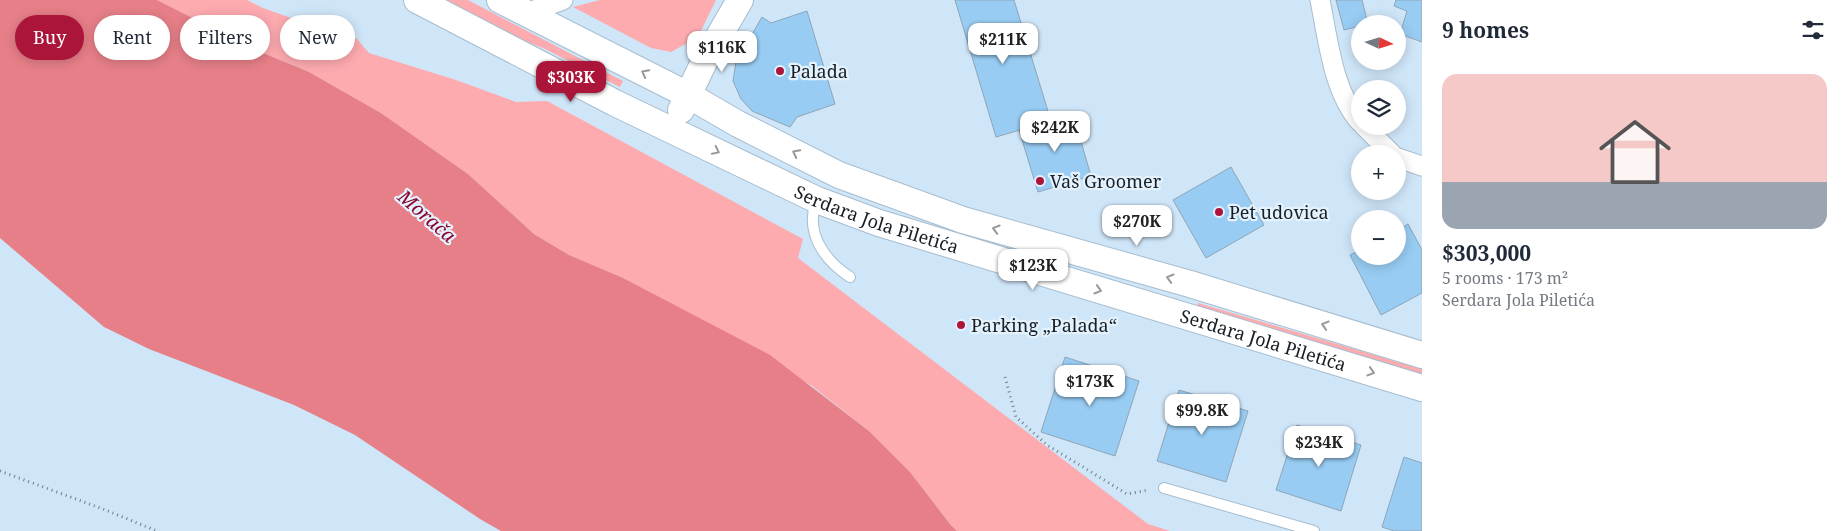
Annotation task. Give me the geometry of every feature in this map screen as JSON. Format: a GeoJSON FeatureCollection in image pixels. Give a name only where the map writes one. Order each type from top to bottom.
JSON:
{"type":"FeatureCollection","features":[{"type":"Feature","properties":{"kind":"main road","name":"Serdara Jola Piletića"},"geometry":{"type":"LineString","coordinates":[[417,0],[615,103],[817,200],[888,226],[1422,388]]}},
{"type":"Feature","properties":{"kind":"main road","name":"Serdara Jola Piletića"},"geometry":{"type":"LineString","coordinates":[[500,0],[688,95],[738,124],[839,175],[963,220],[1190,284],[1422,355]]}},
{"type":"Feature","properties":{"kind":"main road"},"geometry":{"type":"LineString","coordinates":[[672,129],[704,62],[740,0]]}},
{"type":"Feature","properties":{"kind":"street"},"geometry":{"type":"LineString","coordinates":[[526,13],[563,0]]}},
{"type":"Feature","properties":{"kind":"street"},"geometry":{"type":"LineString","coordinates":[[1320,0],[1331,56],[1341,92],[1351,110]]}},
{"type":"Feature","properties":{"kind":"street"},"geometry":{"type":"LineString","coordinates":[[1373,135],[1383,145]]}},
{"type":"Feature","properties":{"kind":"street"},"geometry":{"type":"LineString","coordinates":[[1406,161],[1422,166]]}},
{"type":"Feature","properties":{"kind":"lane"},"geometry":{"type":"LineString","coordinates":[[817,200],[813,211],[816,240],[821,250],[835,267],[850,277]]}},
{"type":"Feature","properties":{"kind":"lane"},"geometry":{"type":"LineString","coordinates":[[1164,488],[1314,531]]}},
{"type":"Feature","properties":{"kind":"path"},"geometry":{"type":"LineString","coordinates":[[1005,377],[1016,417],[1047,445],[1127,494],[1164,488]]}},
{"type":"Feature","properties":{"kind":"path"},"geometry":{"type":"LineString","coordinates":[[0,471],[157,531]]}},
{"type":"Feature","properties":{"kind":"shaded area"},"geometry":{"type":"Polygon","coordinates":[[[157,0],[247,0],[283,15],[280,15],[280,60],[270,56],[270,15],[187,15],[157,0]]]}},
{"type":"Feature","properties":{"kind":"shaded area"},"geometry":{"type":"Polygon","coordinates":[[[431,0],[468,0],[623,81],[620,87],[543,48],[473,21],[431,0]]]}},
{"type":"Feature","properties":{"kind":"shaded area"},"geometry":{"type":"Polygon","coordinates":[[[600,0],[716,0],[698,37],[671,52],[651,48],[573,7],[600,0]]]}},
{"type":"Feature","properties":{"kind":"shaded area"},"geometry":{"type":"Polygon","coordinates":[[[355,38],[369,53],[456,80],[516,102],[547,101],[803,239],[798,258],[1148,524],[1170,531],[957,531],[910,472],[869,431],[812,386],[621,277],[569,255],[534,234],[468,174],[381,113],[309,72],[280,60],[355,60],[355,38]]]}},
{"type":"Feature","properties":{"kind":"shaded area"},"geometry":{"type":"Polygon","coordinates":[[[1198,303],[1422,369],[1422,376],[1196,311],[1198,303]]]}},
{"type":"Feature","properties":{"kind":"water","name":"Morača"},"geometry":{"type":"Polygon","coordinates":[[[0,0],[157,0],[187,15],[180,15],[180,60],[270,60],[270,56],[309,72],[381,113],[468,174],[534,234],[569,255],[621,277],[770,355],[869,431],[910,472],[957,531],[501,531],[480,519],[355,435],[294,405],[149,349],[104,327],[0,238],[0,0]]]}},
{"type":"Feature","properties":{"kind":"building"},"geometry":{"type":"Polygon","coordinates":[[[955,0],[1014,0],[1051,121],[996,137],[955,0]]]}},
{"type":"Feature","properties":{"kind":"building"},"geometry":{"type":"Polygon","coordinates":[[[1336,0],[1362,0],[1366,15],[1351,15],[1351,28],[1344,30],[1336,0]]]}},
{"type":"Feature","properties":{"kind":"building"},"geometry":{"type":"Polygon","coordinates":[[[1396,0],[1422,0],[1422,42],[1406,36],[1407,11],[1394,6],[1396,0]]]}},
{"type":"Feature","properties":{"kind":"building","name":"Palada"},"geometry":{"type":"Polygon","coordinates":[[[807,11],[835,104],[797,117],[790,127],[752,111],[741,99],[733,81],[736,62],[762,17],[771,23],[807,11]]]}},
{"type":"Feature","properties":{"kind":"building"},"geometry":{"type":"Polygon","coordinates":[[[1073,114],[1091,176],[1038,192],[1019,130],[1073,114]]]}},
{"type":"Feature","properties":{"kind":"building","name":"Pet udovica"},"geometry":{"type":"Polygon","coordinates":[[[1231,167],[1264,225],[1206,258],[1173,200],[1231,167]]]}},
{"type":"Feature","properties":{"kind":"building","name":"Pet udovica"},"geometry":{"type":"Polygon","coordinates":[[[1408,224],[1422,250],[1422,293],[1381,315],[1355,265],[1406,265],[1406,225],[1408,224]]]}},
{"type":"Feature","properties":{"kind":"building"},"geometry":{"type":"Polygon","coordinates":[[[1065,357],[1139,381],[1115,456],[1041,432],[1065,357]]]}},
{"type":"Feature","properties":{"kind":"building"},"geometry":{"type":"Polygon","coordinates":[[[1179,390],[1248,411],[1226,482],[1157,461],[1179,390]]]}},
{"type":"Feature","properties":{"kind":"building"},"geometry":{"type":"Polygon","coordinates":[[[1297,425],[1361,445],[1341,511],[1276,490],[1297,425]]]}},
{"type":"Feature","properties":{"kind":"building"},"geometry":{"type":"Polygon","coordinates":[[[1404,457],[1422,463],[1422,531],[1394,531],[1382,527],[1404,457]]]}},
{"type":"Feature","properties":{"kind":"place","name":"Palada"},"geometry":{"type":"Point","coordinates":[780,71]}},
{"type":"Feature","properties":{"kind":"place","name":"Vaš Groomer"},"geometry":{"type":"Point","coordinates":[1040,181]}},
{"type":"Feature","properties":{"kind":"place","name":"Pet udovica"},"geometry":{"type":"Point","coordinates":[1219,212]}},
{"type":"Feature","properties":{"kind":"place","name":"Parking „Palada“"},"geometry":{"type":"Point","coordinates":[961,325]}}]}
